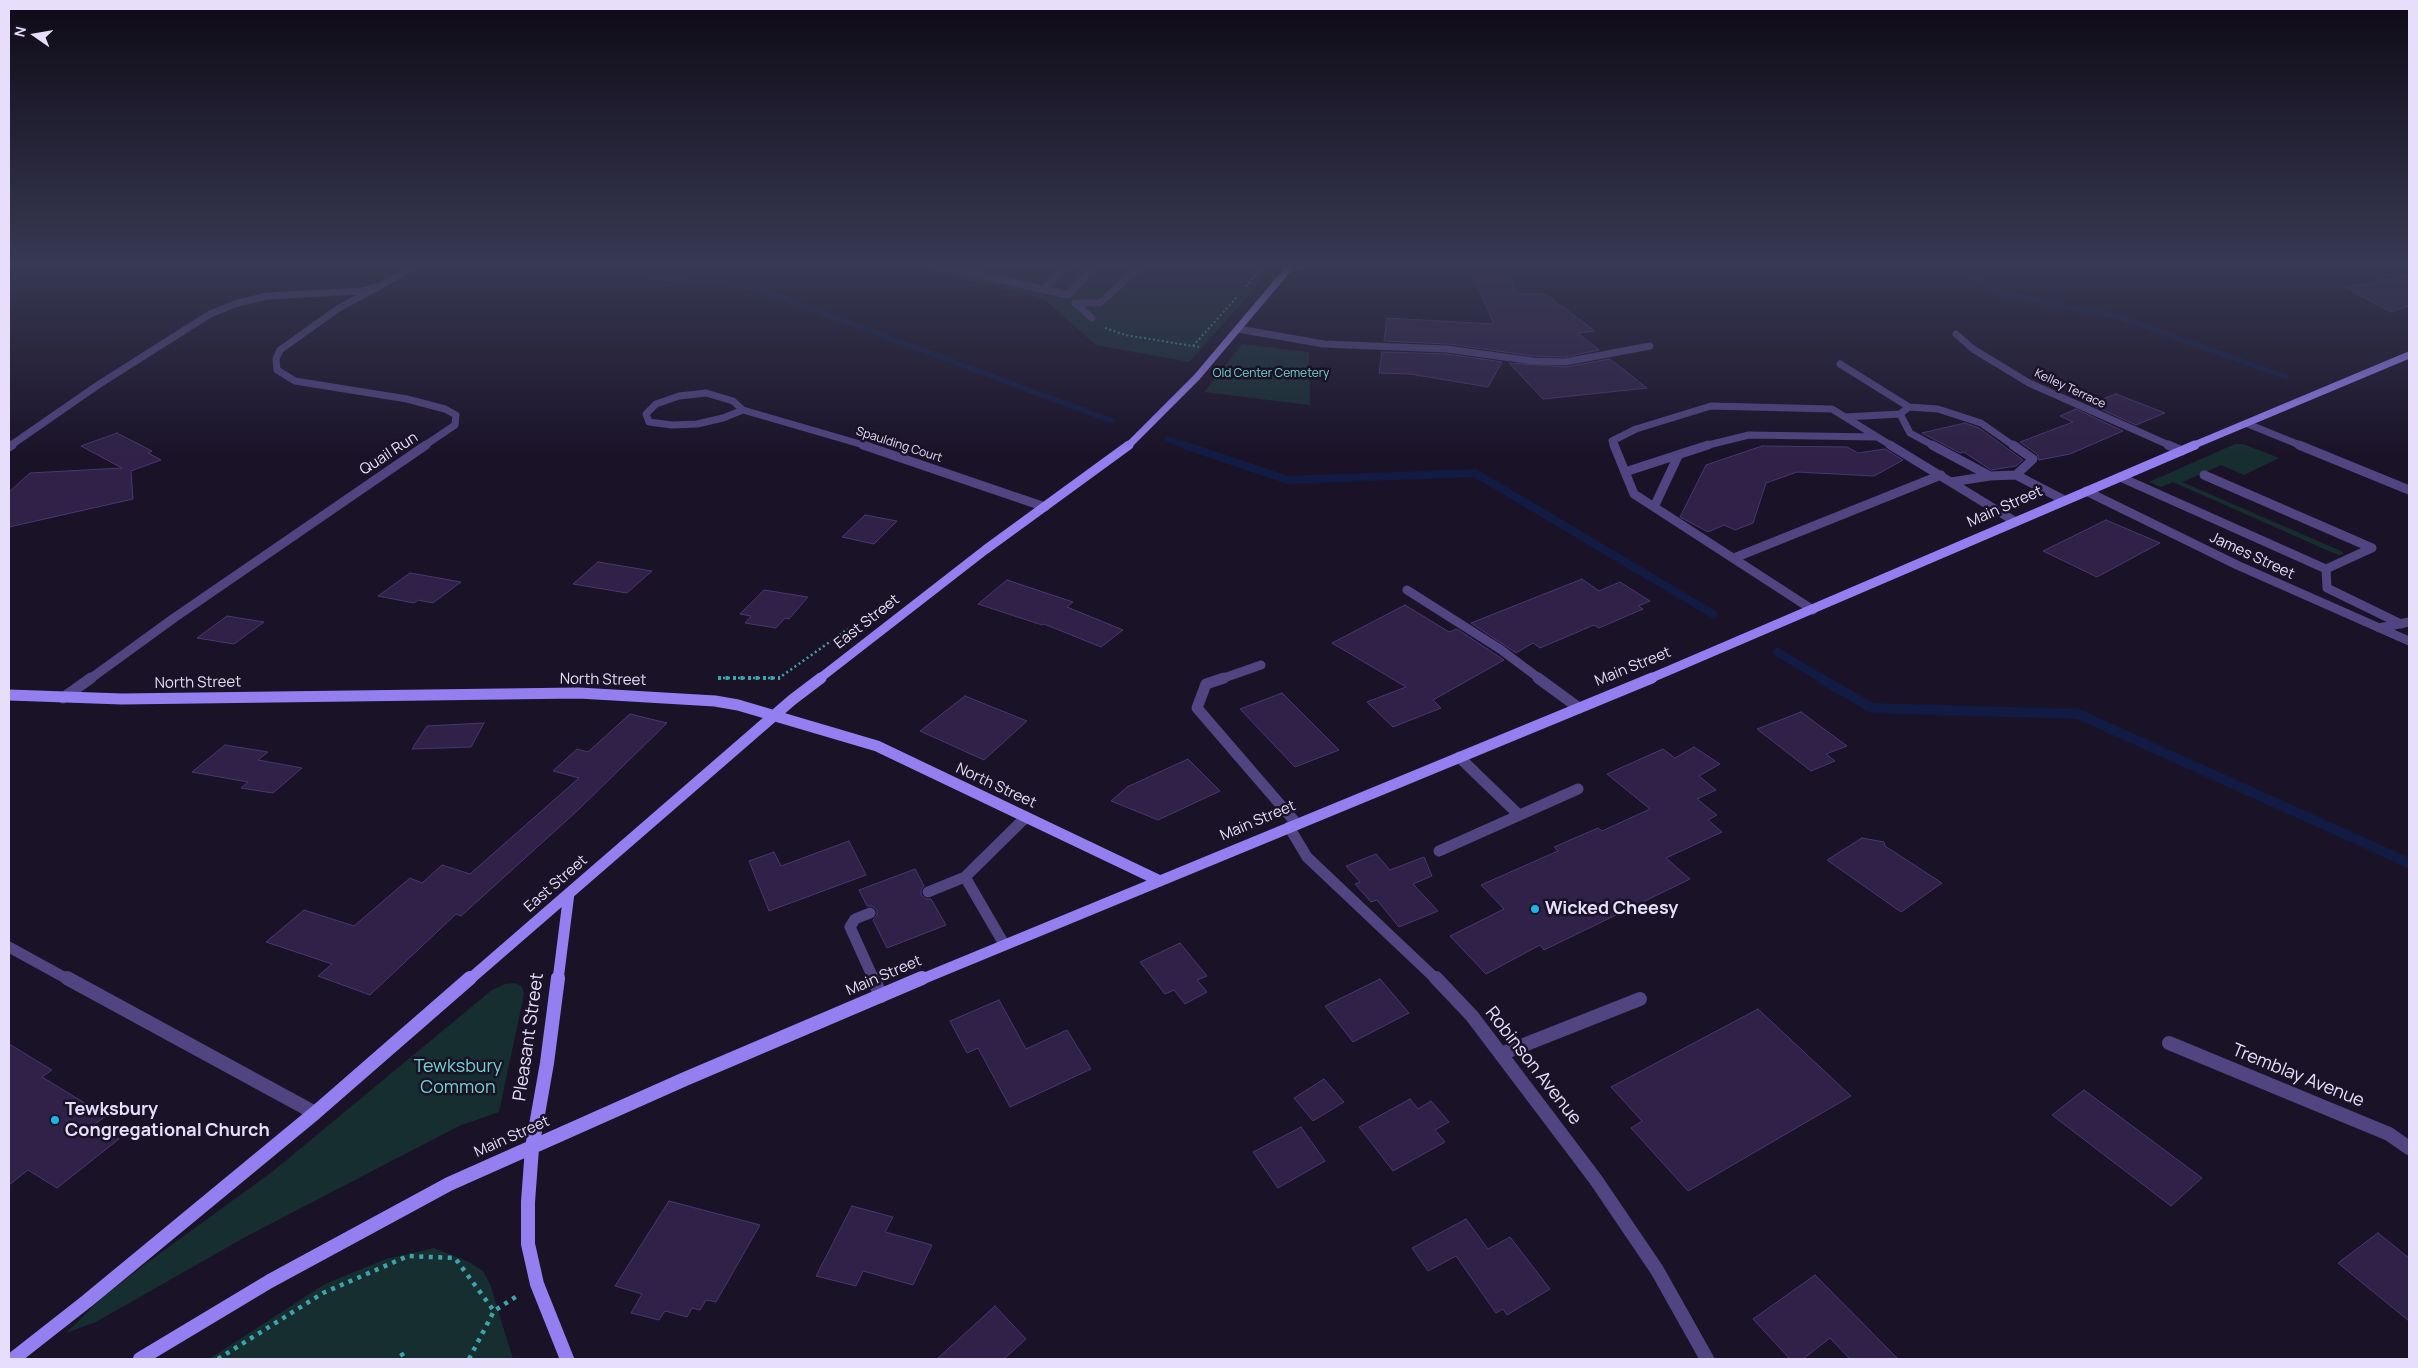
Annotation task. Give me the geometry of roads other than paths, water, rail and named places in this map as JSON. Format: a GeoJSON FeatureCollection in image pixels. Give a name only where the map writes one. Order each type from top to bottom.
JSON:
{"type":"FeatureCollection","features":[{"type":"Feature","properties":{"kind":"main road","name":"East Street"},"geometry":{"type":"LineString","coordinates":[[10,1359],[168,1235],[315,1113],[772,716],[977,556],[1132,443],[1197,377],[1238,329]]}},
{"type":"Feature","properties":{"kind":"main road","name":"Main Street"},"geometry":{"type":"LineString","coordinates":[[140,1359],[270,1281],[449,1184],[685,1079],[1004,944],[1813,610],[2064,500],[2409,355]]}},
{"type":"Feature","properties":{"kind":"main road","name":"North Street"},"geometry":{"type":"LineString","coordinates":[[9,695],[122,699],[579,693],[715,701],[738,705],[876,746],[1160,881]]}},
{"type":"Feature","properties":{"kind":"main road","name":"Pleasant Street"},"geometry":{"type":"LineString","coordinates":[[567,1359],[537,1284],[528,1244],[528,1202],[532,1148],[547,1063],[569,893]]}},
{"type":"Feature","properties":{"kind":"street","name":"Quail Run"},"geometry":{"type":"LineString","coordinates":[[9,447],[65,407],[184,329]]}},
{"type":"Feature","properties":{"kind":"street","name":"Quail Run"},"geometry":{"type":"LineString","coordinates":[[64,698],[174,618],[456,425],[456,415],[445,409],[407,399],[295,380],[282,375],[277,370],[276,359],[280,350],[310,329]]}},
{"type":"Feature","properties":{"kind":"street"},"geometry":{"type":"LineString","coordinates":[[1238,329],[1324,344],[1447,349],[1533,361],[1565,362],[1650,346]]}},
{"type":"Feature","properties":{"kind":"street","name":"Kelley Terrace"},"geometry":{"type":"LineString","coordinates":[[1956,334],[1973,349],[2029,383],[2182,451]]}},
{"type":"Feature","properties":{"kind":"street"},"geometry":{"type":"LineString","coordinates":[[1840,364],[1910,407],[1938,409],[1981,423],[2033,459],[2016,475]]}},
{"type":"Feature","properties":{"kind":"street","name":"Spaulding Court"},"geometry":{"type":"LineString","coordinates":[[743,410],[714,420],[672,425],[650,422],[646,414],[656,404],[679,396],[706,393],[733,400],[743,410],[800,425],[902,457],[1045,507]]}},
{"type":"Feature","properties":{"kind":"street"},"geometry":{"type":"LineString","coordinates":[[1813,610],[1634,494],[1612,442],[1636,429],[1711,406],[1832,409],[2016,522]]}},
{"type":"Feature","properties":{"kind":"street"},"geometry":{"type":"LineString","coordinates":[[1845,417],[1900,414],[1910,407]]}},
{"type":"Feature","properties":{"kind":"street"},"geometry":{"type":"LineString","coordinates":[[1900,414],[1910,433],[1990,476]]}},
{"type":"Feature","properties":{"kind":"street"},"geometry":{"type":"LineString","coordinates":[[2248,424],[2409,490]]}},
{"type":"Feature","properties":{"kind":"street"},"geometry":{"type":"LineString","coordinates":[[1625,472],[1749,435],[1878,437]]}},
{"type":"Feature","properties":{"kind":"street"},"geometry":{"type":"LineString","coordinates":[[1654,507],[1678,456]]}},
{"type":"Feature","properties":{"kind":"street"},"geometry":{"type":"LineString","coordinates":[[1734,558],[1940,475]]}},
{"type":"Feature","properties":{"kind":"street"},"geometry":{"type":"LineString","coordinates":[[1951,482],[1990,476],[2016,475],[2064,500]]}},
{"type":"Feature","properties":{"kind":"street"},"geometry":{"type":"LineString","coordinates":[[2120,477],[2326,569],[2372,548],[2204,475]]}},
{"type":"Feature","properties":{"kind":"street","name":"James Street"},"geometry":{"type":"LineString","coordinates":[[2086,491],[2320,602],[2409,641]]}},
{"type":"Feature","properties":{"kind":"street"},"geometry":{"type":"LineString","coordinates":[[2326,569],[2327,588],[2405,623]]}},
{"type":"Feature","properties":{"kind":"street"},"geometry":{"type":"LineString","coordinates":[[1407,590],[1500,649],[1579,708]]}},
{"type":"Feature","properties":{"kind":"street"},"geometry":{"type":"LineString","coordinates":[[2320,602],[2339,594]]}},
{"type":"Feature","properties":{"kind":"street"},"geometry":{"type":"LineString","coordinates":[[2379,628],[2405,623]]}},
{"type":"Feature","properties":{"kind":"street","name":"Robinson Avenue"},"geometry":{"type":"LineString","coordinates":[[1261,665],[1206,684],[1196,708],[1293,826],[1307,857],[1427,969],[1472,1016],[1502,1054],[1596,1180],[1646,1253],[1707,1359]]}},
{"type":"Feature","properties":{"kind":"street"},"geometry":{"type":"LineString","coordinates":[[1459,757],[1519,815]]}},
{"type":"Feature","properties":{"kind":"street"},"geometry":{"type":"LineString","coordinates":[[1440,851],[1578,789]]}},
{"type":"Feature","properties":{"kind":"street"},"geometry":{"type":"LineString","coordinates":[[928,892],[965,877],[1026,817]]}},
{"type":"Feature","properties":{"kind":"street"},"geometry":{"type":"LineString","coordinates":[[965,877],[1004,944]]}},
{"type":"Feature","properties":{"kind":"street"},"geometry":{"type":"LineString","coordinates":[[870,913],[855,919],[850,927],[881,996]]}},
{"type":"Feature","properties":{"kind":"street"},"geometry":{"type":"LineString","coordinates":[[9,947],[315,1113]]}},
{"type":"Feature","properties":{"kind":"street"},"geometry":{"type":"LineString","coordinates":[[1502,1054],[1640,999]]}},
{"type":"Feature","properties":{"kind":"street","name":"Tremblay Avenue"},"geometry":{"type":"LineString","coordinates":[[2170,1043],[2389,1134],[2409,1148]]}},
{"type":"Feature","properties":{"kind":"waterway"},"geometry":{"type":"LineString","coordinates":[[865,329],[1112,421]]}},
{"type":"Feature","properties":{"kind":"waterway"},"geometry":{"type":"LineString","coordinates":[[2152,329],[2286,377]]}},
{"type":"Feature","properties":{"kind":"waterway"},"geometry":{"type":"LineString","coordinates":[[1167,439],[1188,446]]}},
{"type":"Feature","properties":{"kind":"waterway"},"geometry":{"type":"LineString","coordinates":[[1184,445],[1288,480],[1475,473],[1713,614]]}},
{"type":"Feature","properties":{"kind":"waterway"},"geometry":{"type":"LineString","coordinates":[[1777,652],[1823,679]]}},
{"type":"Feature","properties":{"kind":"waterway"},"geometry":{"type":"LineString","coordinates":[[1820,678],[1872,708],[2078,714],[2409,863]]}},
{"type":"Feature","properties":{"kind":"place","name":"Wicked Cheesy"},"geometry":{"type":"Point","coordinates":[1535,909]}},
{"type":"Feature","properties":{"kind":"place","name":"Tewksbury Congregational Church"},"geometry":{"type":"Point","coordinates":[55,1120]}},
{"type":"Feature","properties":{"kind":"park label","name":"Old Center Cemetery"},"geometry":{"type":"Point","coordinates":[1271,374]}},
{"type":"Feature","properties":{"kind":"park label","name":"Tewksbury Common"},"geometry":{"type":"Point","coordinates":[458,1077]}}]}
